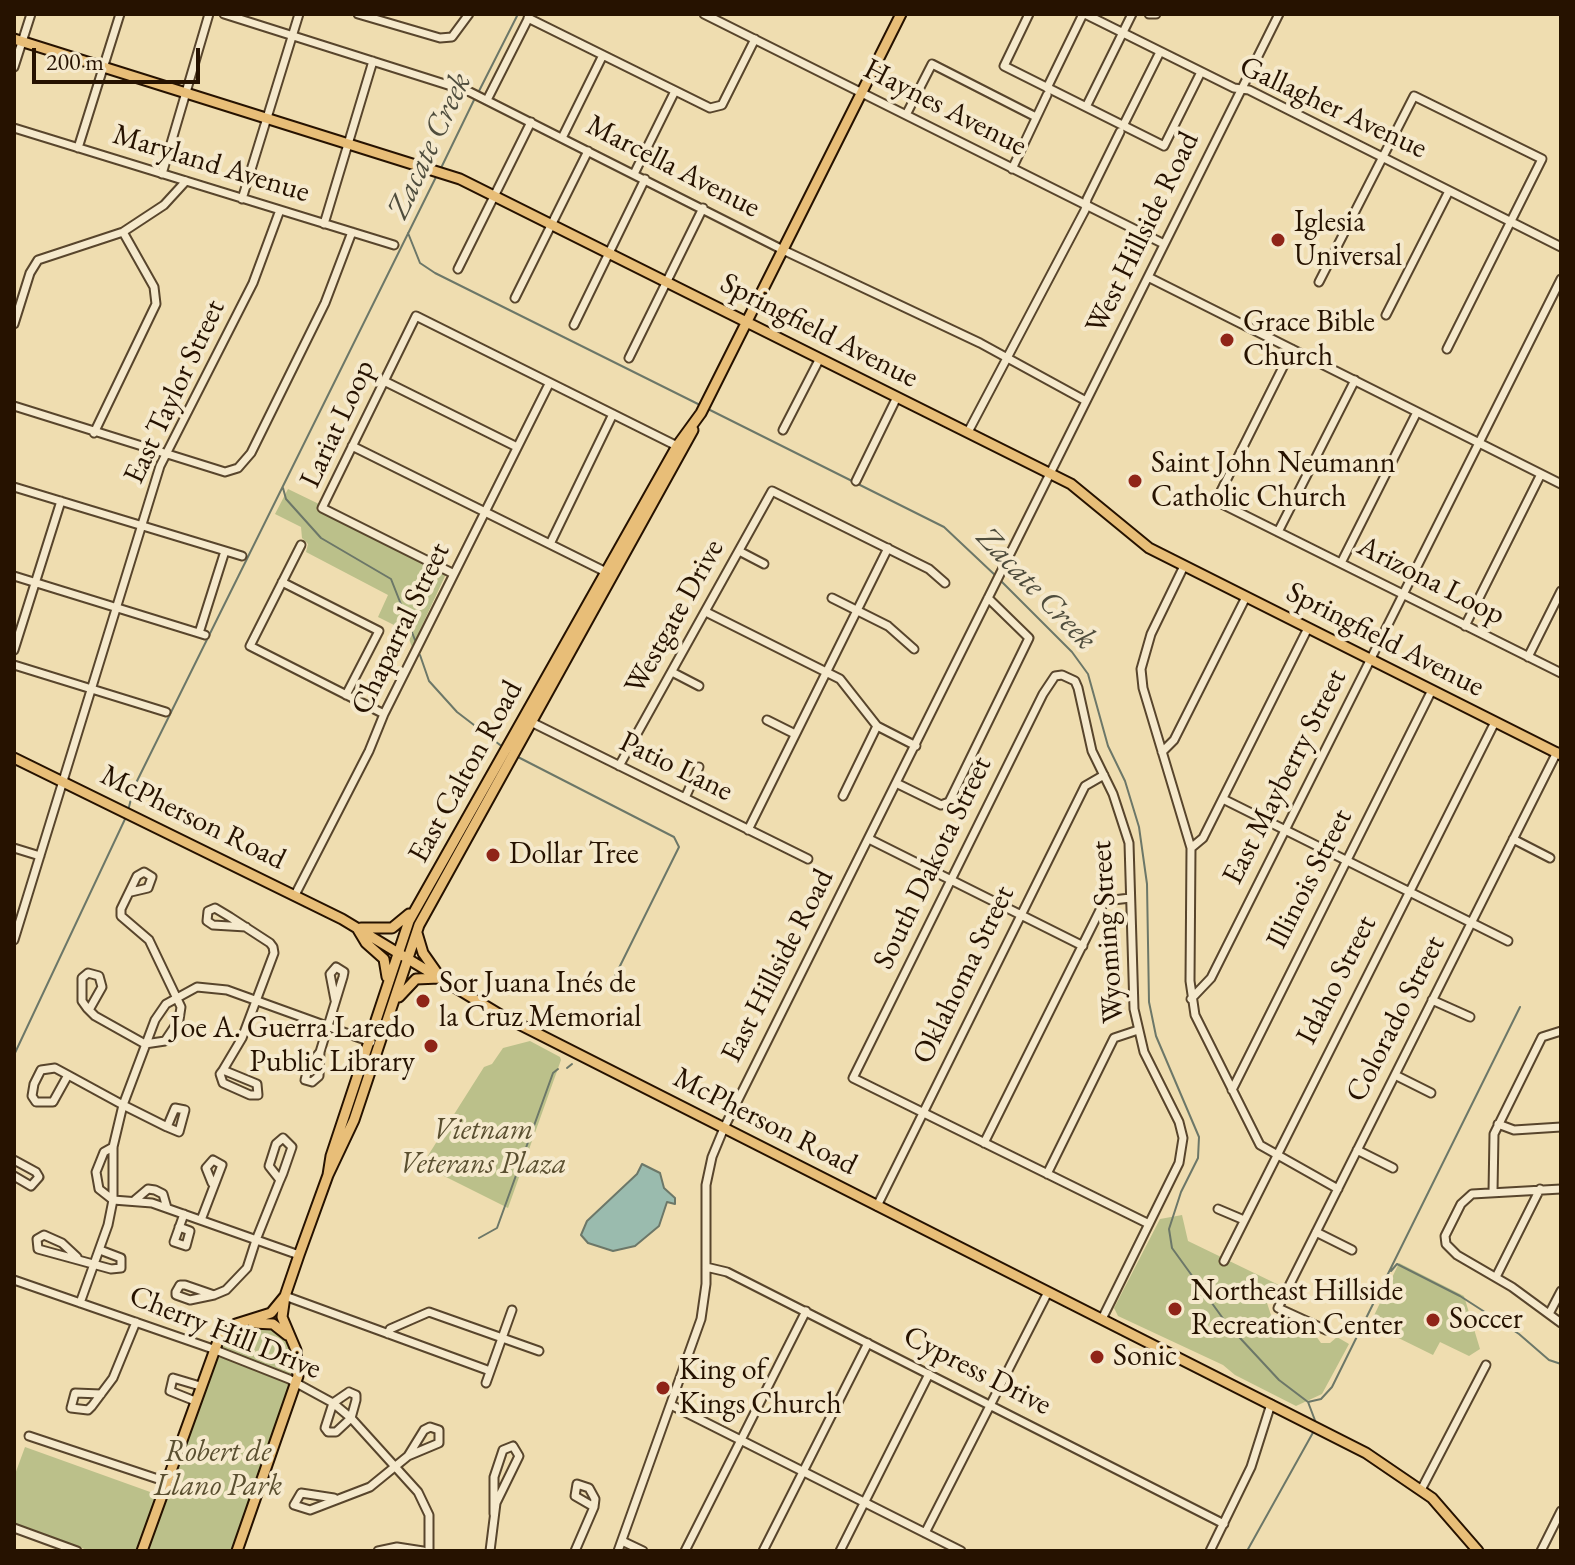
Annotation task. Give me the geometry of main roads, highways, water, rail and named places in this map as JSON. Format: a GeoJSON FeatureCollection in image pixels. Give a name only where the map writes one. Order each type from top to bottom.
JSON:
{"type":"FeatureCollection","features":[{"type":"Feature","properties":{"kind":"main road","name":"East Calton Road"},"geometry":{"type":"LineString","coordinates":[[282,1317],[285,1296],[299,1255],[392,1007],[406,956],[419,925],[449,871],[459,843],[700,414],[898,15]]}},
{"type":"Feature","properties":{"kind":"main road","name":"Springfield Avenue"},"geometry":{"type":"LineString","coordinates":[[18,40],[446,173],[1050,473],[1087,494],[1131,537],[1559,754]]}},
{"type":"Feature","properties":{"kind":"main road","name":"McPherson Road"},"geometry":{"type":"LineString","coordinates":[[14,758],[295,895],[406,956],[499,1014],[1387,1465],[1421,1490],[1478,1551]]}},
{"type":"Feature","properties":{"kind":"main road","name":"East Calton Road"},"geometry":{"type":"LineString","coordinates":[[376,1043],[397,951],[419,903],[444,860],[459,843]]}},
{"type":"Feature","properties":{"kind":"main road"},"geometry":{"type":"LineString","coordinates":[[444,860],[449,871]]}},
{"type":"Feature","properties":{"kind":"main road"},"geometry":{"type":"LineString","coordinates":[[357,928],[392,928],[419,903]]}},
{"type":"Feature","properties":{"kind":"main road"},"geometry":{"type":"LineString","coordinates":[[419,925],[418,944],[441,979]]}},
{"type":"Feature","properties":{"kind":"main road"},"geometry":{"type":"LineString","coordinates":[[357,928],[366,943],[384,959],[388,983]]}},
{"type":"Feature","properties":{"kind":"main road"},"geometry":{"type":"LineString","coordinates":[[392,1007],[410,983],[424,978],[441,979]]}},
{"type":"Feature","properties":{"kind":"main road","name":"East Calton Road"},"geometry":{"type":"LineString","coordinates":[[271,1313],[285,1296]]}},
{"type":"Feature","properties":{"kind":"main road"},"geometry":{"type":"LineString","coordinates":[[142,1551],[213,1349],[225,1333],[246,1322],[278,1312],[299,1362],[296,1386],[237,1551]]}},
{"type":"Feature","properties":{"kind":"main road"},"geometry":{"type":"LineString","coordinates":[[271,1313],[269,1320],[292,1341]]}},
{"type":"Feature","properties":{"kind":"main road"},"geometry":{"type":"LineString","coordinates":[[246,1322],[273,1324],[279,1323],[282,1317]]}},
{"type":"Feature","properties":{"kind":"waterway","name":"Zacate Creek"},"geometry":{"type":"LineString","coordinates":[[478,93],[518,14]]}},
{"type":"Feature","properties":{"kind":"waterway","name":"Zacate Creek"},"geometry":{"type":"LineString","coordinates":[[441,168],[475,98]]}},
{"type":"Feature","properties":{"kind":"waterway"},"geometry":{"type":"LineString","coordinates":[[128,811],[134,787],[436,177]]}},
{"type":"Feature","properties":{"kind":"waterway","name":"Zacate Creek"},"geometry":{"type":"LineString","coordinates":[[408,233],[420,263],[435,273],[700,405]]}},
{"type":"Feature","properties":{"kind":"waterway","name":"Zacate Creek"},"geometry":{"type":"LineString","coordinates":[[706,408],[944,527],[996,576]]}},
{"type":"Feature","properties":{"kind":"waterway"},"geometry":{"type":"LineString","coordinates":[[283,488],[286,499],[321,538],[391,579],[415,640]]}},
{"type":"Feature","properties":{"kind":"waterway","name":"Zacate Creek"},"geometry":{"type":"LineString","coordinates":[[1000,580],[1072,652],[1088,674],[1108,746],[1125,781],[1139,827],[1147,884],[1149,1002],[1156,1036],[1199,1137],[1198,1158],[1181,1192],[1169,1229],[1172,1248],[1227,1324],[1279,1380],[1308,1402],[1316,1423]]}},
{"type":"Feature","properties":{"kind":"waterway"},"geometry":{"type":"LineString","coordinates":[[420,655],[429,681],[457,712],[504,748]]}},
{"type":"Feature","properties":{"kind":"waterway"},"geometry":{"type":"LineString","coordinates":[[516,756],[674,837],[679,847],[614,978]]}},
{"type":"Feature","properties":{"kind":"waterway"},"geometry":{"type":"LineString","coordinates":[[14,1055],[126,817]]}},
{"type":"Feature","properties":{"kind":"waterway"},"geometry":{"type":"LineString","coordinates":[[1308,1402],[1321,1399],[1332,1387],[1520,1007]]}},
{"type":"Feature","properties":{"kind":"waterway"},"geometry":{"type":"LineString","coordinates":[[567,1068],[572,1064]]}},
{"type":"Feature","properties":{"kind":"waterway"},"geometry":{"type":"LineString","coordinates":[[479,1238],[497,1228],[553,1073],[558,1069]]}},
{"type":"Feature","properties":{"kind":"waterway"},"geometry":{"type":"LineString","coordinates":[[1391,1271],[1397,1264],[1460,1296],[1519,1334],[1549,1360],[1561,1364]]}},
{"type":"Feature","properties":{"kind":"waterway","name":"Zacate Creek"},"geometry":{"type":"LineString","coordinates":[[1247,1551],[1315,1429]]}},
{"type":"Feature","properties":{"kind":"place","name":"Iglesia Universal"},"geometry":{"type":"Point","coordinates":[1278,240]}},
{"type":"Feature","properties":{"kind":"place","name":"Grace Bible Church"},"geometry":{"type":"Point","coordinates":[1227,340]}},
{"type":"Feature","properties":{"kind":"place","name":"Saint John Neumann Catholic Church"},"geometry":{"type":"Point","coordinates":[1135,481]}},
{"type":"Feature","properties":{"kind":"place","name":"Dollar Tree"},"geometry":{"type":"Point","coordinates":[493,855]}},
{"type":"Feature","properties":{"kind":"place","name":"Sor Juana Inés de la Cruz Memorial"},"geometry":{"type":"Point","coordinates":[423,1001]}},
{"type":"Feature","properties":{"kind":"place","name":"Joe A. Guerra Laredo Public Library"},"geometry":{"type":"Point","coordinates":[431,1046]}},
{"type":"Feature","properties":{"kind":"place","name":"Northeast Hillside Recreation Center"},"geometry":{"type":"Point","coordinates":[1175,1309]}},
{"type":"Feature","properties":{"kind":"place","name":"Soccer"},"geometry":{"type":"Point","coordinates":[1433,1320]}},
{"type":"Feature","properties":{"kind":"place","name":"Sonic"},"geometry":{"type":"Point","coordinates":[1097,1357]}},
{"type":"Feature","properties":{"kind":"place","name":"King of Kings Church"},"geometry":{"type":"Point","coordinates":[663,1388]}},
{"type":"Feature","properties":{"kind":"park label","name":"Vietnam Veterans Plaza"},"geometry":{"type":"Point","coordinates":[483,1148]}},
{"type":"Feature","properties":{"kind":"park label","name":"Robert de Llano Park"},"geometry":{"type":"Point","coordinates":[218,1470]}}]}
